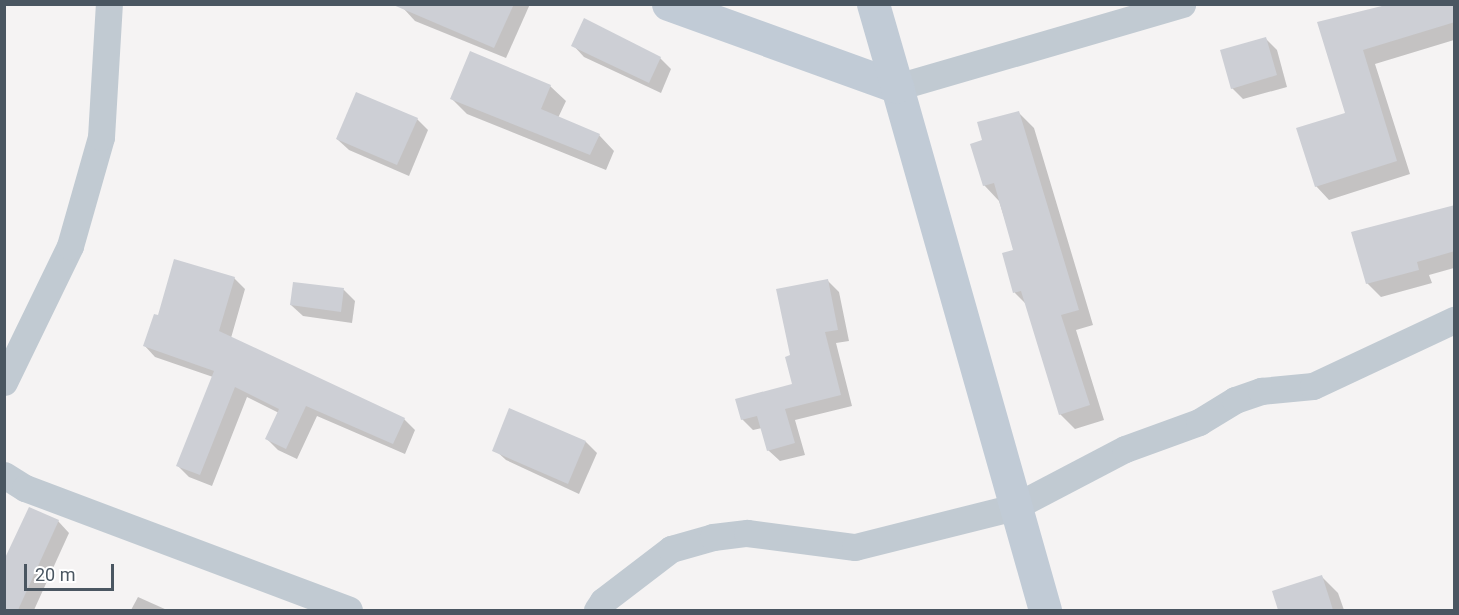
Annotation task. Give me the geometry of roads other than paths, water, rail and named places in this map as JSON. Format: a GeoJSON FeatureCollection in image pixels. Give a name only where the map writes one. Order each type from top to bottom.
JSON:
{"type":"FeatureCollection","features":[{"type":"Feature","properties":{"kind":"street"},"geometry":{"type":"LineString","coordinates":[[4,382],[69,246],[101,137],[110,4]]}},
{"type":"Feature","properties":{"kind":"street"},"geometry":{"type":"LineString","coordinates":[[668,4],[897,87],[1182,4]]}},
{"type":"Feature","properties":{"kind":"street"},"geometry":{"type":"LineString","coordinates":[[873,4],[1045,610]]}},
{"type":"Feature","properties":{"kind":"street"},"geometry":{"type":"LineString","coordinates":[[597,610],[603,601],[671,549],[713,537],[747,533],[855,547],[1014,507],[1125,449],[1198,422],[1234,400],[1261,391],[1313,386],[1455,320]]}},
{"type":"Feature","properties":{"kind":"street"},"geometry":{"type":"LineString","coordinates":[[4,475],[25,488],[349,610]]}}]}
